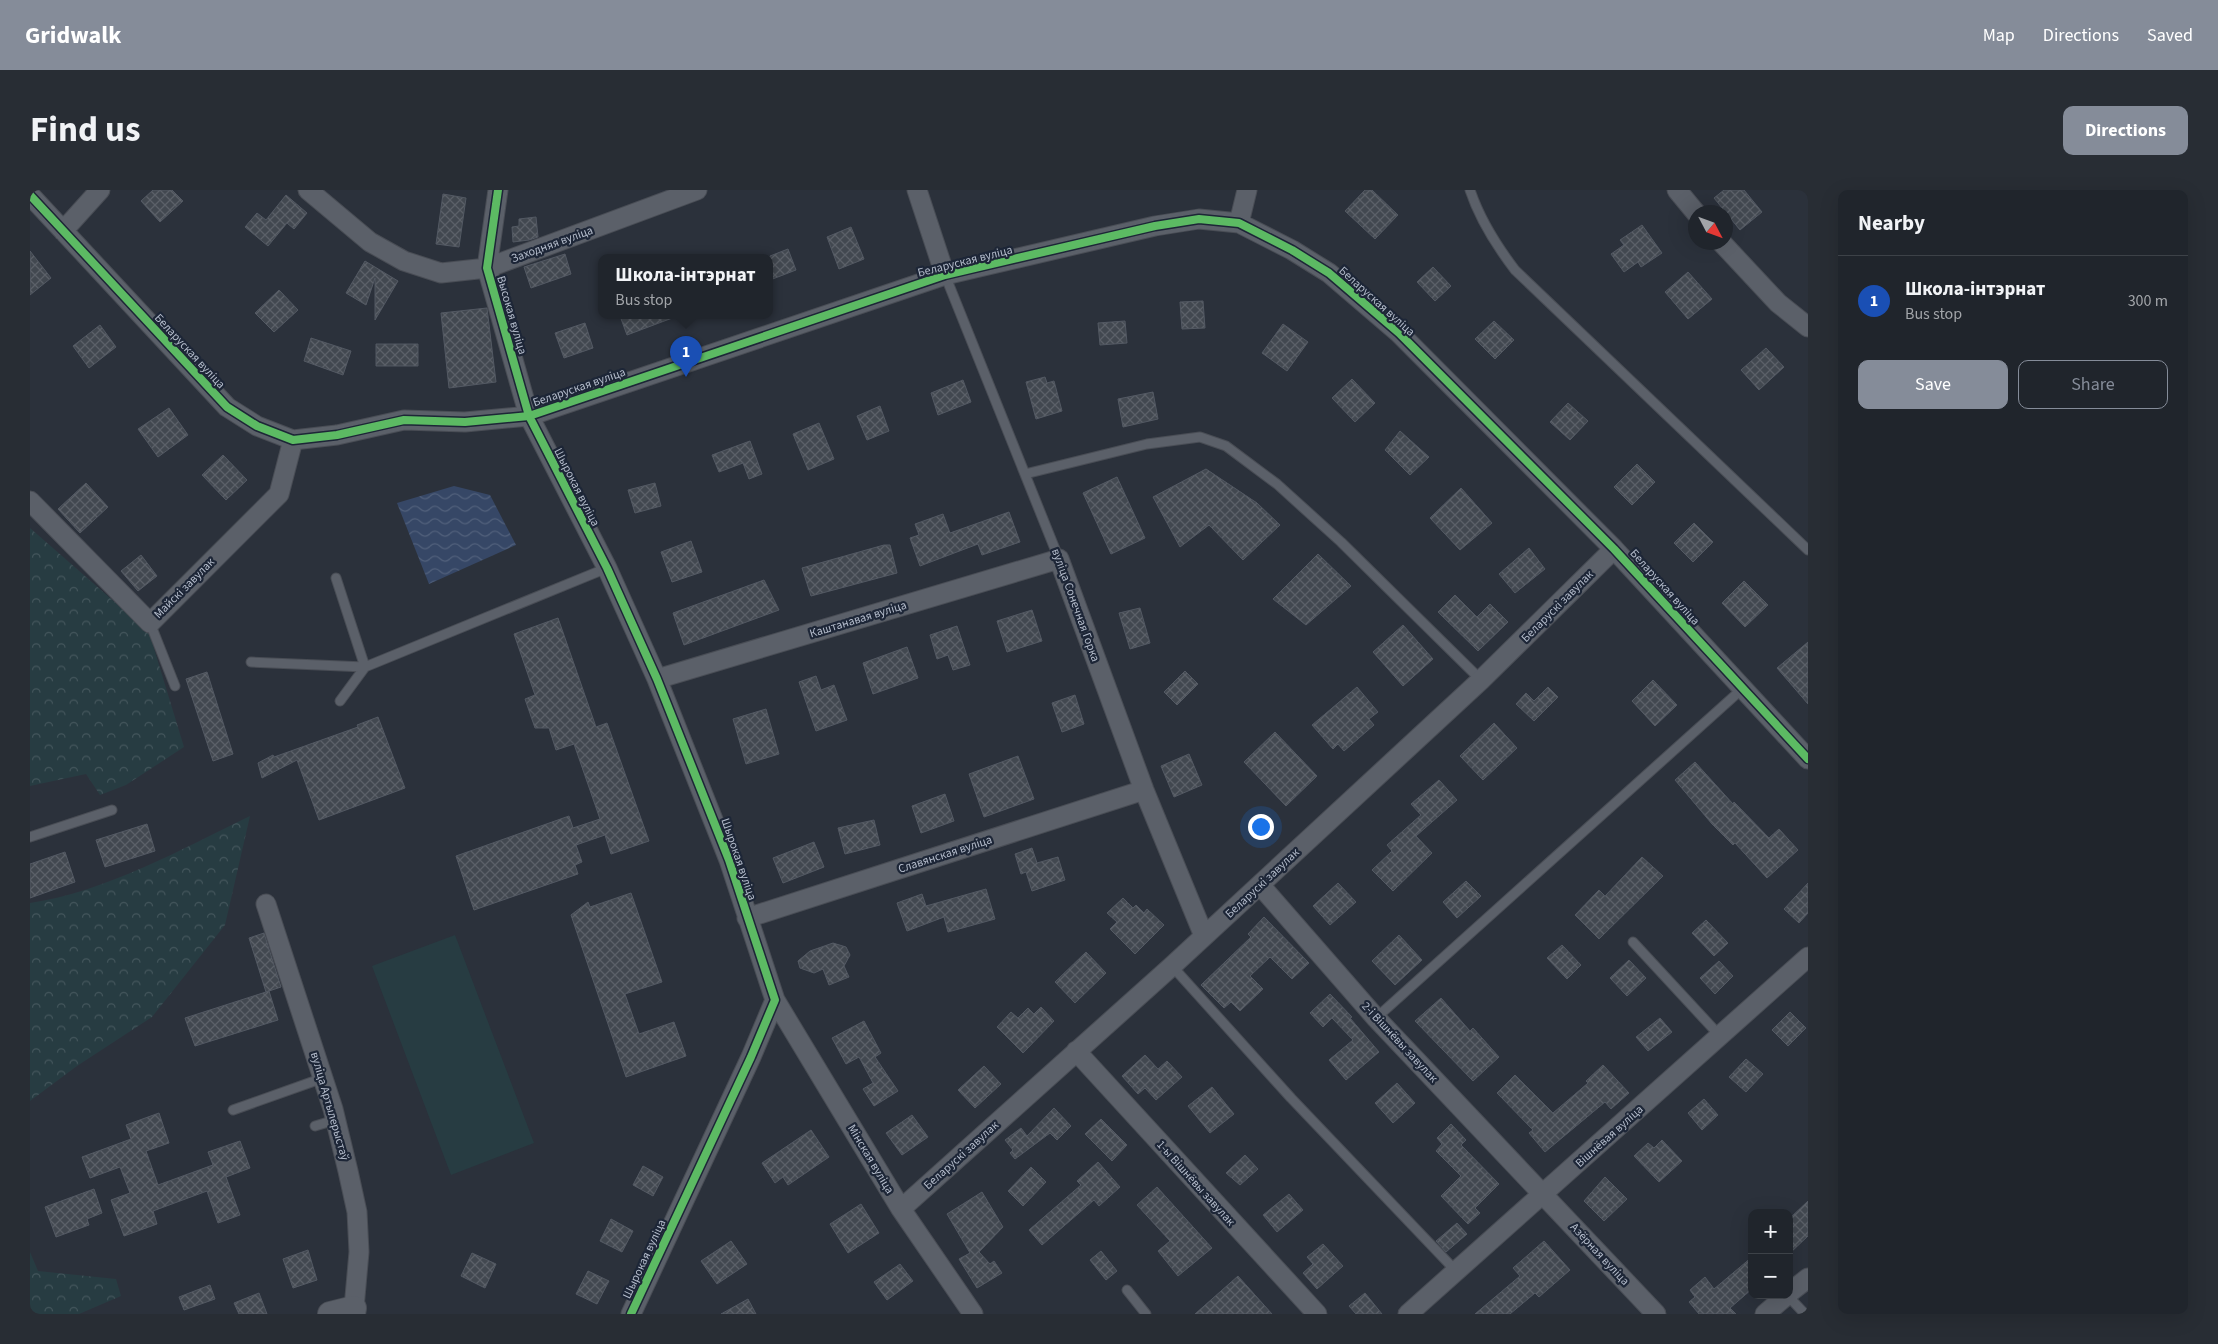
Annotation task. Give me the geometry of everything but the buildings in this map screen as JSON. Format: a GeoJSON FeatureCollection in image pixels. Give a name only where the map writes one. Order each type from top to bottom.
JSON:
{"type":"FeatureCollection","features":[{"type":"Feature","properties":{"kind":"street"},"geometry":{"type":"LineString","coordinates":[[63,231],[100,190]]}},
{"type":"Feature","properties":{"kind":"street","name":"Заходняя вуліца"},"geometry":{"type":"LineString","coordinates":[[308,190],[370,242],[404,261],[442,273],[487,268],[697,190]]}},
{"type":"Feature","properties":{"kind":"street","name":"Высокая вуліца"},"geometry":{"type":"LineString","coordinates":[[498,190],[487,268],[529,416]]}},
{"type":"Feature","properties":{"kind":"street"},"geometry":{"type":"LineString","coordinates":[[917,190],[945,275]]}},
{"type":"Feature","properties":{"kind":"street"},"geometry":{"type":"LineString","coordinates":[[1238,223],[1247,190]]}},
{"type":"Feature","properties":{"kind":"street"},"geometry":{"type":"LineString","coordinates":[[1677,190],[1689,205]]}},
{"type":"Feature","properties":{"kind":"street","name":"Беларуская вуліца"},"geometry":{"type":"LineString","coordinates":[[33,206],[63,231],[227,406],[256,426],[293,440],[337,435],[404,420],[465,422],[529,416],[945,275],[1156,226],[1199,219],[1238,223],[1292,250],[1329,273],[1399,333],[1614,549],[1742,690],[1808,759]]}},
{"type":"Feature","properties":{"kind":"street"},"geometry":{"type":"LineString","coordinates":[[1729,250],[1778,302],[1808,327]]}},
{"type":"Feature","properties":{"kind":"street","name":"Шырокая вуліца"},"geometry":{"type":"LineString","coordinates":[[529,416],[607,568],[657,679],[729,860],[746,918],[775,1000],[751,1056],[631,1314]]}},
{"type":"Feature","properties":{"kind":"street","name":"Майскі завулак"},"geometry":{"type":"LineString","coordinates":[[30,502],[150,623],[279,494],[293,440]]}},
{"type":"Feature","properties":{"kind":"street","name":"Беларускі завулак"},"geometry":{"type":"LineString","coordinates":[[901,1209],[1260,885],[1481,680],[1614,549]]}},
{"type":"Feature","properties":{"kind":"street","name":"Каштанавая вуліца"},"geometry":{"type":"LineString","coordinates":[[657,679],[1059,559]]}},
{"type":"Feature","properties":{"kind":"street","name":"вуліца Сонечная Горка"},"geometry":{"type":"LineString","coordinates":[[1059,559],[1144,790],[1204,936]]}},
{"type":"Feature","properties":{"kind":"street","name":"Славянская вуліца"},"geometry":{"type":"LineString","coordinates":[[746,918],[1144,790]]}},
{"type":"Feature","properties":{"kind":"street","name":"2-і Вішнёвы завулак"},"geometry":{"type":"LineString","coordinates":[[1260,885],[1376,1018],[1544,1195]]}},
{"type":"Feature","properties":{"kind":"street","name":"вуліца Артылерыстаў"},"geometry":{"type":"LineString","coordinates":[[266,904],[336,1120],[357,1212],[359,1252],[353,1311]]}},
{"type":"Feature","properties":{"kind":"street","name":"Вішнёвая вуліца"},"geometry":{"type":"LineString","coordinates":[[1408,1314],[1544,1195],[1808,958]]}},
{"type":"Feature","properties":{"kind":"street","name":"Мінская вуліца"},"geometry":{"type":"LineString","coordinates":[[775,1000],[901,1209],[973,1314]]}},
{"type":"Feature","properties":{"kind":"street","name":"1-ы Вішнёвы завулак"},"geometry":{"type":"LineString","coordinates":[[1076,1051],[1316,1314]]}},
{"type":"Feature","properties":{"kind":"street","name":"Азёрная вуліца"},"geometry":{"type":"LineString","coordinates":[[1544,1195],[1656,1314]]}},
{"type":"Feature","properties":{"kind":"street"},"geometry":{"type":"LineString","coordinates":[[1793,1291],[1808,1278]]}},
{"type":"Feature","properties":{"kind":"street"},"geometry":{"type":"LineString","coordinates":[[1765,1314],[1783,1299]]}},
{"type":"Feature","properties":{"kind":"street"},"geometry":{"type":"LineString","coordinates":[[330,1314],[353,1311]]}},
{"type":"Feature","properties":{"kind":"lane"},"geometry":{"type":"LineString","coordinates":[[1470,190],[1477,210],[1492,239],[1515,270],[1808,550]]}},
{"type":"Feature","properties":{"kind":"lane","name":"вуліца Сонечная Горка"},"geometry":{"type":"LineString","coordinates":[[945,275],[1059,559]]}},
{"type":"Feature","properties":{"kind":"lane"},"geometry":{"type":"LineString","coordinates":[[1025,474],[1147,444],[1200,437],[1226,446],[1277,484],[1481,680]]}},
{"type":"Feature","properties":{"kind":"lane"},"geometry":{"type":"LineString","coordinates":[[251,662],[366,667],[607,568]]}},
{"type":"Feature","properties":{"kind":"lane"},"geometry":{"type":"LineString","coordinates":[[336,578],[366,667]]}},
{"type":"Feature","properties":{"kind":"lane"},"geometry":{"type":"LineString","coordinates":[[150,623],[175,686]]}},
{"type":"Feature","properties":{"kind":"lane"},"geometry":{"type":"LineString","coordinates":[[340,701],[366,667]]}},
{"type":"Feature","properties":{"kind":"lane"},"geometry":{"type":"LineString","coordinates":[[1376,1018],[1742,690]]}},
{"type":"Feature","properties":{"kind":"lane"},"geometry":{"type":"LineString","coordinates":[[30,837],[112,810]]}},
{"type":"Feature","properties":{"kind":"lane"},"geometry":{"type":"LineString","coordinates":[[1633,942],[1721,1036]]}},
{"type":"Feature","properties":{"kind":"lane"},"geometry":{"type":"LineString","coordinates":[[1172,966],[1291,1098],[1456,1271]]}},
{"type":"Feature","properties":{"kind":"lane"},"geometry":{"type":"LineString","coordinates":[[233,1110],[323,1078]]}},
{"type":"Feature","properties":{"kind":"lane"},"geometry":{"type":"LineString","coordinates":[[315,1126],[336,1120]]}},
{"type":"Feature","properties":{"kind":"lane"},"geometry":{"type":"LineString","coordinates":[[1127,1290],[1146,1314]]}},
{"type":"Feature","properties":{"kind":"lane"},"geometry":{"type":"LineString","coordinates":[[1792,1299],[1805,1314]]}},
{"type":"Feature","properties":{"kind":"green space"},"geometry":{"type":"Polygon","coordinates":[[[30,528],[149,632],[184,747],[126,785],[100,795],[86,774],[30,786],[30,528]]]}},
{"type":"Feature","properties":{"kind":"green space"},"geometry":{"type":"Polygon","coordinates":[[[250,816],[225,925],[152,1017],[77,1066],[30,1101],[30,903],[86,889],[143,868],[250,816]]]}},
{"type":"Feature","properties":{"kind":"green space"},"geometry":{"type":"Polygon","coordinates":[[[455,935],[534,1143],[451,1175],[372,966],[455,935]]]}},
{"type":"Feature","properties":{"kind":"green space"},"geometry":{"type":"Polygon","coordinates":[[[30,1252],[38,1271],[116,1279],[121,1296],[79,1314],[30,1314],[30,1252]]]}},
{"type":"Feature","properties":{"kind":"water"},"geometry":{"type":"Polygon","coordinates":[[[454,486],[490,495],[516,545],[429,584],[397,503],[454,486]]]}},
{"type":"Feature","properties":{"kind":"cycle path"},"geometry":{"type":"LineString","coordinates":[[498,190],[487,268],[529,416],[607,568],[657,679],[729,860],[775,1000],[751,1057],[631,1314]]}},
{"type":"Feature","properties":{"kind":"cycle path"},"geometry":{"type":"LineString","coordinates":[[30,195],[227,407],[257,426],[293,440],[337,435],[404,420],[465,422],[529,416],[945,275],[1155,226],[1199,219],[1239,223],[1292,250],[1329,273],[1399,333],[1614,549],[1808,759]]}},
{"type":"Feature","properties":{"kind":"place","name":"Школа-інтэрнат"},"geometry":{"type":"Point","coordinates":[686,377]}}]}
